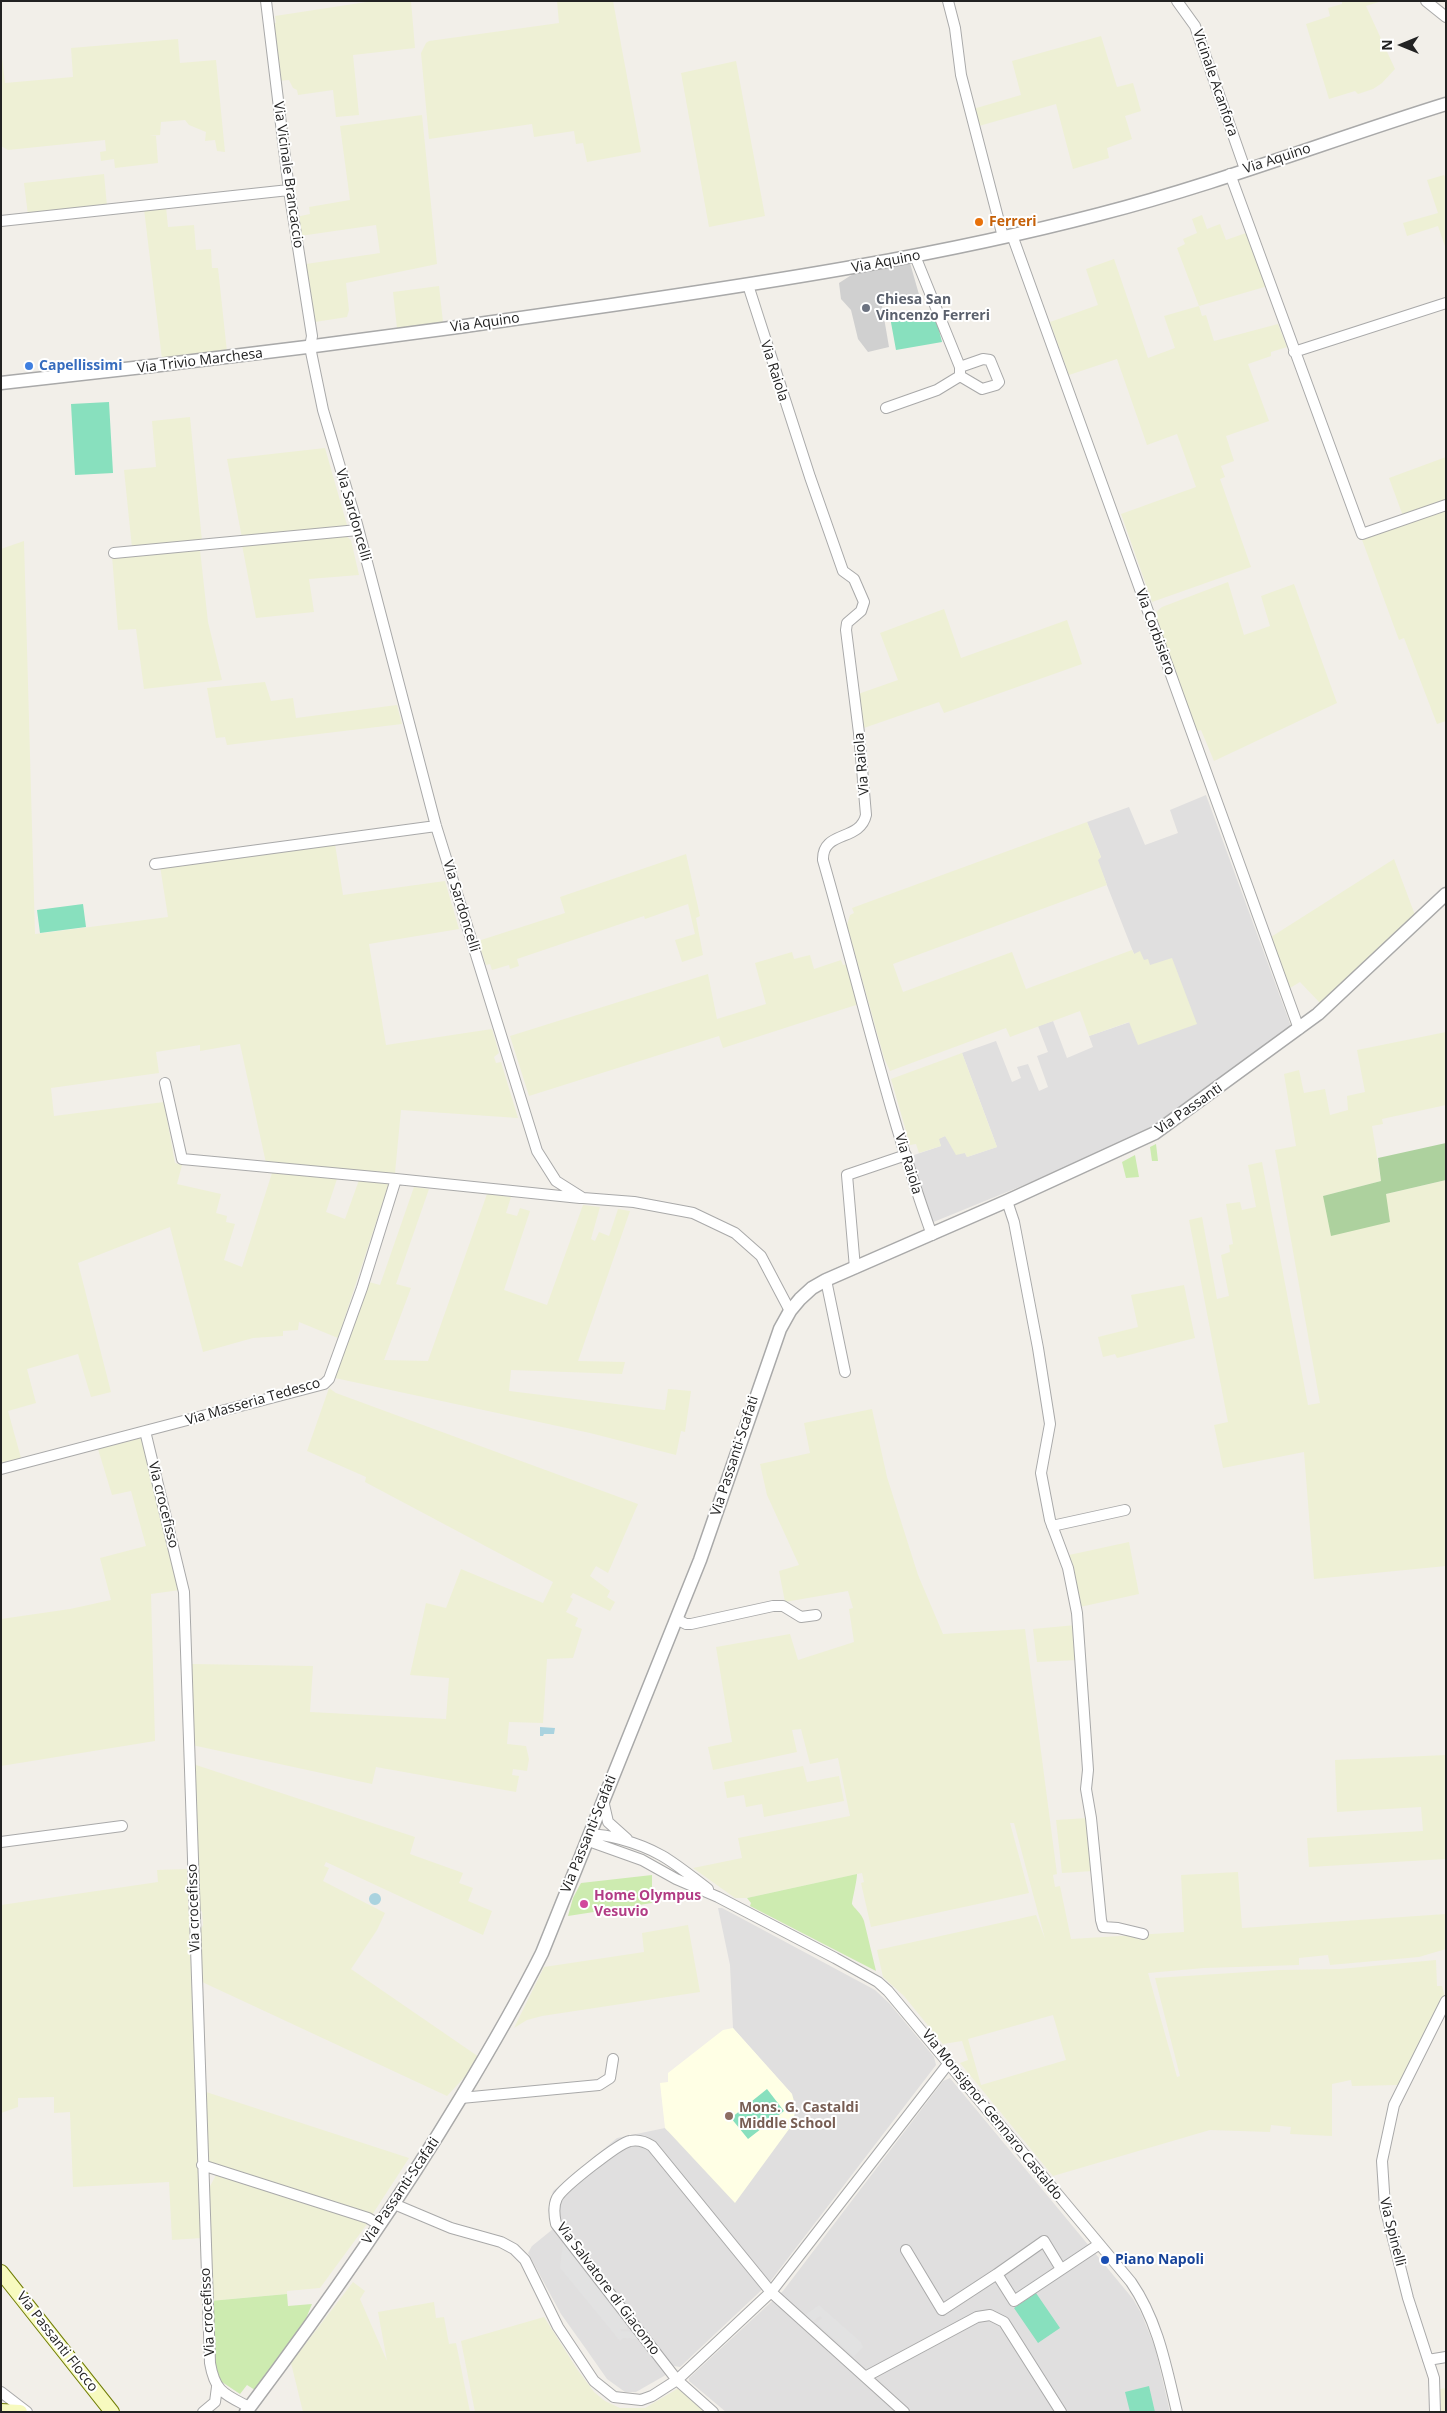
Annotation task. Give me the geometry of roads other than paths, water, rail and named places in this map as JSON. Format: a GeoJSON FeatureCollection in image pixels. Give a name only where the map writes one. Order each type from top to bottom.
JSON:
{"type":"FeatureCollection","features":[{"type":"Feature","properties":{"kind":"main road","name":"Via Passanti Flocco"},"geometry":{"type":"LineString","coordinates":[[1,2272],[112,2412]]}},
{"type":"Feature","properties":{"kind":"main road"},"geometry":{"type":"LineString","coordinates":[[1,2411],[20,2412]]}},
{"type":"Feature","properties":{"kind":"street","name":"Via Vicinale Brancaccio"},"geometry":{"type":"LineString","coordinates":[[266,1],[289,190],[312,336],[310,347]]}},
{"type":"Feature","properties":{"kind":"street","name":"Via Corbisiero"},"geometry":{"type":"LineString","coordinates":[[948,1],[955,28],[961,75],[1007,236],[1299,1028]]}},
{"type":"Feature","properties":{"kind":"street","name":"Vicinale Acanfora"},"geometry":{"type":"LineString","coordinates":[[1176,1],[1195,26],[1245,169]]}},
{"type":"Feature","properties":{"kind":"street"},"geometry":{"type":"LineString","coordinates":[[1426,1],[1446,17]]}},
{"type":"Feature","properties":{"kind":"street","name":"Via Aquino"},"geometry":{"type":"LineString","coordinates":[[310,347],[748,285],[915,256],[1101,214],[1446,104]]}},
{"type":"Feature","properties":{"kind":"street"},"geometry":{"type":"LineString","coordinates":[[1230,174],[1362,534],[1446,505]]}},
{"type":"Feature","properties":{"kind":"street"},"geometry":{"type":"LineString","coordinates":[[1,221],[289,190]]}},
{"type":"Feature","properties":{"kind":"street"},"geometry":{"type":"LineString","coordinates":[[886,408],[937,390],[960,371],[915,256]]}},
{"type":"Feature","properties":{"kind":"street","name":"Via Raiola"},"geometry":{"type":"LineString","coordinates":[[748,285],[778,384],[840,563],[846,574],[854,579],[864,602],[861,612],[847,623],[846,630],[859,733],[866,815],[859,829],[828,844],[823,852],[906,1155],[932,1235]]}},
{"type":"Feature","properties":{"kind":"street"},"geometry":{"type":"LineString","coordinates":[[1294,352],[1446,303]]}},
{"type":"Feature","properties":{"kind":"street","name":"Via Trivio Marchesa"},"geometry":{"type":"LineString","coordinates":[[1,383],[174,365],[310,347]]}},
{"type":"Feature","properties":{"kind":"street","name":"Via Sardoncelli"},"geometry":{"type":"LineString","coordinates":[[310,347],[323,410],[358,530],[436,826],[537,1151],[556,1181],[583,1198],[634,1202],[693,1213],[734,1233],[761,1256],[790,1311]]}},
{"type":"Feature","properties":{"kind":"street"},"geometry":{"type":"LineString","coordinates":[[114,553],[358,530]]}},
{"type":"Feature","properties":{"kind":"street"},"geometry":{"type":"LineString","coordinates":[[155,864],[436,826]]}},
{"type":"Feature","properties":{"kind":"street","name":"Via Passanti"},"geometry":{"type":"LineString","coordinates":[[887,1254],[1007,1202],[1155,1133],[1299,1028],[1356,979],[1446,894]]}},
{"type":"Feature","properties":{"kind":"street"},"geometry":{"type":"LineString","coordinates":[[165,1083],[182,1159],[583,1198]]}},
{"type":"Feature","properties":{"kind":"street"},"geometry":{"type":"LineString","coordinates":[[855,1268],[847,1175],[906,1155]]}},
{"type":"Feature","properties":{"kind":"street","name":"Via Masseria Tedesco"},"geometry":{"type":"LineString","coordinates":[[1,1469],[318,1386],[329,1379],[362,1288],[396,1179]]}},
{"type":"Feature","properties":{"kind":"street"},"geometry":{"type":"LineString","coordinates":[[1007,1202],[1014,1222],[1038,1348],[1050,1424],[1042,1473],[1052,1526],[1068,1568],[1077,1613],[1088,1770],[1086,1789],[1101,1920],[1103,1927],[1118,1928],[1143,1934]]}},
{"type":"Feature","properties":{"kind":"street","name":"Via Passanti-Scafati"},"geometry":{"type":"LineString","coordinates":[[247,2410],[394,2204],[488,2053],[542,1953],[719,1508],[771,1351],[790,1311],[812,1288],[826,1280],[887,1254]]}},
{"type":"Feature","properties":{"kind":"street"},"geometry":{"type":"LineString","coordinates":[[826,1280],[845,1372]]}},
{"type":"Feature","properties":{"kind":"street","name":"Via crocefisso"},"geometry":{"type":"LineString","coordinates":[[145,1431],[184,1592],[210,2363],[217,2387]]}},
{"type":"Feature","properties":{"kind":"street"},"geometry":{"type":"LineString","coordinates":[[1052,1526],[1125,1510]]}},
{"type":"Feature","properties":{"kind":"street"},"geometry":{"type":"LineString","coordinates":[[676,1619],[686,1624],[692,1624],[773,1606],[783,1606],[801,1617],[816,1615]]}},
{"type":"Feature","properties":{"kind":"street"},"geometry":{"type":"LineString","coordinates":[[603,1798],[608,1822],[630,1842]]}},
{"type":"Feature","properties":{"kind":"street"},"geometry":{"type":"LineString","coordinates":[[1,1842],[122,1826]]}},
{"type":"Feature","properties":{"kind":"street"},"geometry":{"type":"LineString","coordinates":[[588,1837],[598,1834],[630,1842],[660,1853],[718,1897]]}},
{"type":"Feature","properties":{"kind":"street"},"geometry":{"type":"LineString","coordinates":[[588,1837],[642,1860],[684,1883],[718,1897]]}},
{"type":"Feature","properties":{"kind":"street","name":"Via Monsignor Gennaro Castaldo"},"geometry":{"type":"LineString","coordinates":[[718,1897],[878,1982],[898,2000],[948,2064],[1131,2282],[1148,2310],[1161,2346],[1177,2412]]}},
{"type":"Feature","properties":{"kind":"street","name":"Via Spinelli"},"geometry":{"type":"LineString","coordinates":[[1435,2412],[1434,2378],[1408,2298],[1385,2207],[1382,2161],[1394,2105],[1446,2001]]}},
{"type":"Feature","properties":{"kind":"street"},"geometry":{"type":"LineString","coordinates":[[460,2098],[599,2085],[610,2078],[613,2059]]}},
{"type":"Feature","properties":{"kind":"street"},"geometry":{"type":"LineString","coordinates":[[394,2204],[451,2228],[501,2242],[514,2249],[525,2260],[558,2328],[594,2381],[614,2397],[641,2400],[652,2396],[677,2380],[771,2292],[948,2064]]}},
{"type":"Feature","properties":{"kind":"street","name":"Via Salvatore di Giacomo"},"geometry":{"type":"LineString","coordinates":[[713,2412],[677,2380],[560,2230],[554,2211],[561,2192],[621,2145],[632,2140],[648,2143],[656,2150],[771,2292],[904,2412]]}},
{"type":"Feature","properties":{"kind":"street"},"geometry":{"type":"LineString","coordinates":[[202,2165],[368,2218],[380,2224]]}},
{"type":"Feature","properties":{"kind":"street"},"geometry":{"type":"LineString","coordinates":[[906,2250],[942,2310],[1044,2241],[1062,2269]]}},
{"type":"Feature","properties":{"kind":"street"},"geometry":{"type":"LineString","coordinates":[[997,2274],[1014,2301],[1098,2245]]}},
{"type":"Feature","properties":{"kind":"street"},"geometry":{"type":"LineString","coordinates":[[865,2377],[977,2317],[990,2315],[1004,2322],[1061,2412]]}},
{"type":"Feature","properties":{"kind":"street"},"geometry":{"type":"LineString","coordinates":[[1428,2360],[1446,2357]]}},
{"type":"Feature","properties":{"kind":"street"},"geometry":{"type":"LineString","coordinates":[[217,2387],[222,2393],[247,2410]]}},
{"type":"Feature","properties":{"kind":"street"},"geometry":{"type":"LineString","coordinates":[[203,2412],[215,2402],[217,2387]]}},
{"type":"Feature","properties":{"kind":"street"},"geometry":{"type":"LineString","coordinates":[[1,2392],[28,2412]]}},
{"type":"Feature","properties":{"kind":"water"},"geometry":{"type":"Polygon","coordinates":[[[540,1727],[555,1728],[554,1734],[540,1736],[540,1727]]]}},
{"type":"Feature","properties":{"kind":"water"},"geometry":{"type":"Polygon","coordinates":[[[375,1893],[381,1899],[375,1905],[369,1899],[375,1893]]]}},
{"type":"Feature","properties":{"kind":"place","name":"Ferreri"},"geometry":{"type":"Point","coordinates":[979,222]}},
{"type":"Feature","properties":{"kind":"place","name":"Chiesa San Vincenzo Ferreri"},"geometry":{"type":"Point","coordinates":[866,308]}},
{"type":"Feature","properties":{"kind":"place","name":"Capellissimi"},"geometry":{"type":"Point","coordinates":[29,366]}},
{"type":"Feature","properties":{"kind":"place","name":"Home Olympus Vesuvio"},"geometry":{"type":"Point","coordinates":[584,1904]}},
{"type":"Feature","properties":{"kind":"place","name":"Mons. G. Castaldi Middle School"},"geometry":{"type":"Point","coordinates":[729,2116]}},
{"type":"Feature","properties":{"kind":"place","name":"Piano Napoli"},"geometry":{"type":"Point","coordinates":[1105,2260]}}]}
